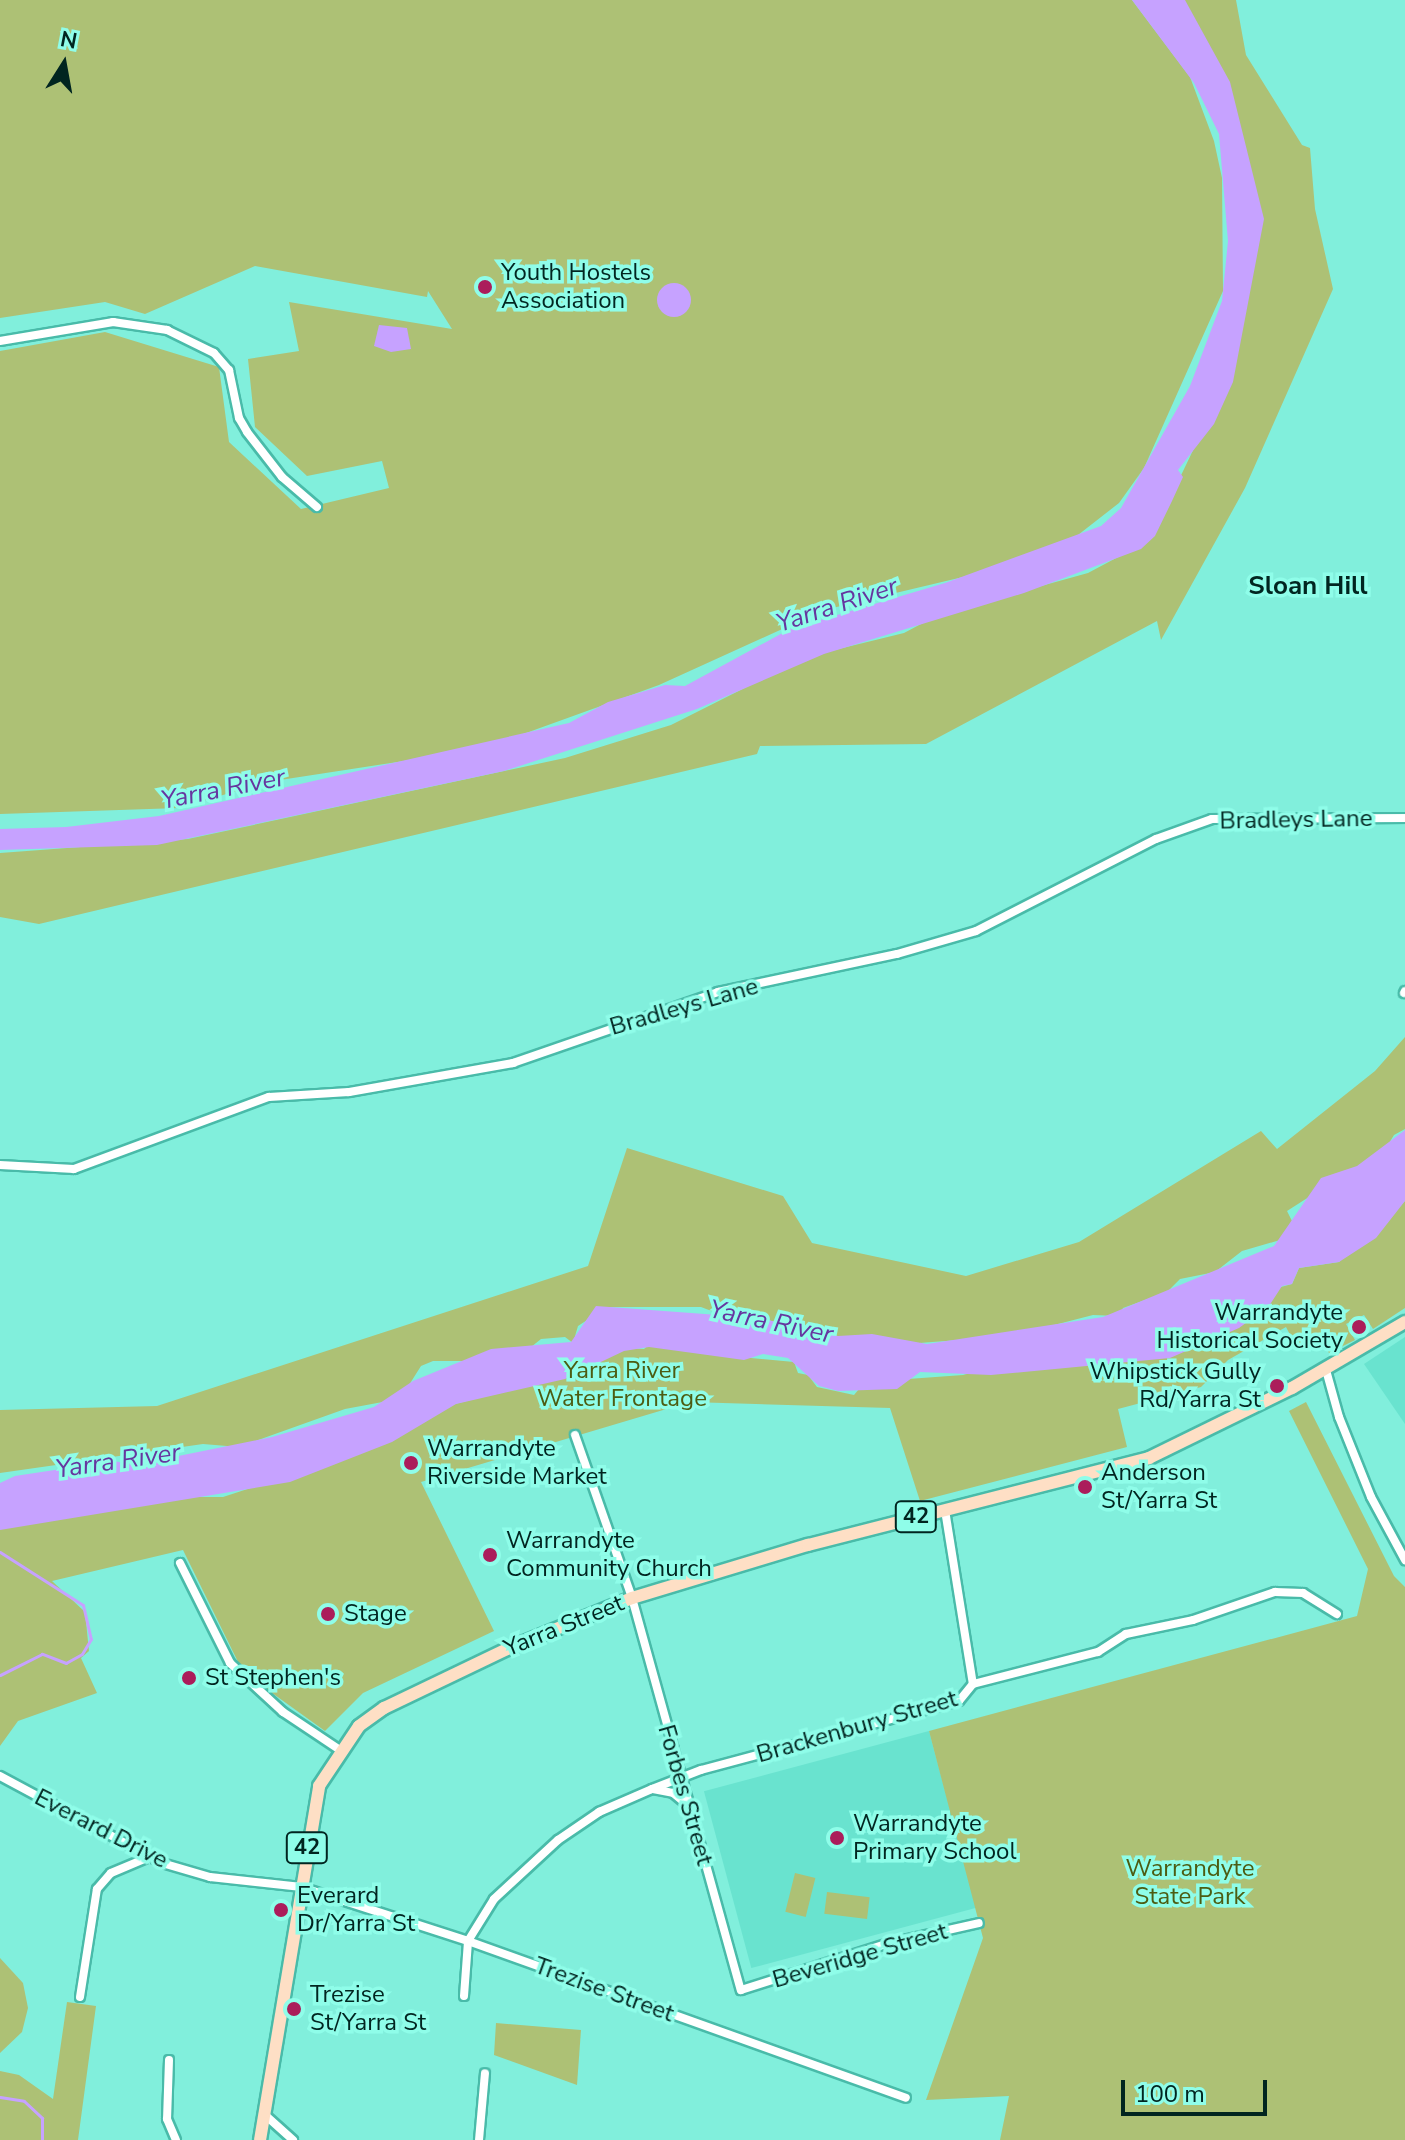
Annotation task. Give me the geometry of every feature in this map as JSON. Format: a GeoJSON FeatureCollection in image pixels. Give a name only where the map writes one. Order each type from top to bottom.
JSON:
{"type":"FeatureCollection","features":[{"type":"Feature","properties":{"kind":"main road","name":"Yarra Street"},"geometry":{"type":"LineString","coordinates":[[260,2140],[319,1786],[340,1750],[359,1726],[408,1694],[632,1598],[945,1510],[1149,1458],[1326,1370],[1405,1322]]}},
{"type":"Feature","properties":{"kind":"street"},"geometry":{"type":"LineString","coordinates":[[0,341],[113,322],[167,330],[214,353],[229,370],[239,418],[247,432],[282,477],[317,507]]}},
{"type":"Feature","properties":{"kind":"street","name":"Bradleys Lane"},"geometry":{"type":"LineString","coordinates":[[0,1165],[74,1169],[269,1097],[349,1092],[513,1063],[718,992],[897,954],[976,931],[1156,839],[1212,819],[1405,818]]}},
{"type":"Feature","properties":{"kind":"street"},"geometry":{"type":"LineString","coordinates":[[1326,1370],[1339,1417],[1371,1497],[1405,1560]]}},
{"type":"Feature","properties":{"kind":"street","name":"Forbes Street"},"geometry":{"type":"LineString","coordinates":[[575,1435],[632,1598],[679,1778],[741,1990]]}},
{"type":"Feature","properties":{"kind":"street"},"geometry":{"type":"LineString","coordinates":[[945,1510],[973,1684]]}},
{"type":"Feature","properties":{"kind":"street"},"geometry":{"type":"LineString","coordinates":[[180,1563],[230,1663],[272,1703],[340,1750]]}},
{"type":"Feature","properties":{"kind":"street","name":"Brackenbury Street"},"geometry":{"type":"LineString","coordinates":[[464,1996],[468,1941],[494,1899],[558,1840],[599,1812],[679,1778],[959,1701],[973,1684],[1098,1652],[1126,1634],[1193,1620],[1275,1592],[1303,1593],[1337,1614]]}},
{"type":"Feature","properties":{"kind":"street","name":"Everard Drive"},"geometry":{"type":"LineString","coordinates":[[0,1776],[149,1857],[210,1877],[301,1887]]}},
{"type":"Feature","properties":{"kind":"street"},"geometry":{"type":"LineString","coordinates":[[652,1789],[673,1793],[687,1806]]}},
{"type":"Feature","properties":{"kind":"street"},"geometry":{"type":"LineString","coordinates":[[80,1997],[97,1889],[111,1873],[149,1857]]}},
{"type":"Feature","properties":{"kind":"street","name":"Trezise Street"},"geometry":{"type":"LineString","coordinates":[[301,1887],[468,1941],[906,2098]]}},
{"type":"Feature","properties":{"kind":"street","name":"Beveridge Street"},"geometry":{"type":"LineString","coordinates":[[741,1990],[886,1944],[979,1923]]}},
{"type":"Feature","properties":{"kind":"street"},"geometry":{"type":"LineString","coordinates":[[169,2060],[167,2119],[176,2140]]}},
{"type":"Feature","properties":{"kind":"street"},"geometry":{"type":"LineString","coordinates":[[479,2140],[485,2073]]}},
{"type":"Feature","properties":{"kind":"street"},"geometry":{"type":"LineString","coordinates":[[264,2114],[293,2140]]}},
{"type":"Feature","properties":{"kind":"shaded area"},"geometry":{"type":"Polygon","coordinates":[[[1405,1337],[1405,1424],[1364,1364],[1405,1337]]]}},
{"type":"Feature","properties":{"kind":"shaded area","name":"Warrandyte Primary School"},"geometry":{"type":"Polygon","coordinates":[[[929,1731],[976,1908],[751,1968],[704,1791],[929,1731]]]}},
{"type":"Feature","properties":{"kind":"green space"},"geometry":{"type":"Polygon","coordinates":[[[0,0],[1132,0],[1190,77],[1214,141],[1222,178],[1223,291],[1144,468],[1119,503],[1069,542],[1005,567],[824,610],[659,685],[482,749],[267,782],[179,808],[0,814],[0,351],[105,332],[219,367],[229,442],[301,509],[389,488],[382,461],[307,476],[255,427],[248,359],[299,351],[289,302],[452,329],[428,291],[427,297],[255,266],[145,314],[105,302],[0,318],[0,0]]]}},
{"type":"Feature","properties":{"kind":"green space"},"geometry":{"type":"Polygon","coordinates":[[[1173,0],[1236,0],[1246,55],[1302,145],[1310,148],[1315,209],[1333,289],[1245,488],[1161,640],[1157,621],[926,744],[760,746],[757,754],[39,924],[0,917],[0,853],[188,839],[565,758],[671,725],[806,657],[904,633],[940,614],[1088,573],[1150,540],[1197,442],[1258,239],[1173,0]]]}},
{"type":"Feature","properties":{"kind":"green space"},"geometry":{"type":"Polygon","coordinates":[[[1405,1037],[1405,1129],[1394,1135],[1377,1163],[1320,1181],[1312,1195],[1287,1211],[1293,1223],[1280,1240],[1242,1251],[1215,1272],[1180,1279],[1167,1292],[1123,1308],[1119,1316],[1093,1315],[1011,1336],[906,1344],[827,1338],[739,1311],[722,1315],[701,1307],[607,1307],[578,1326],[573,1343],[565,1337],[541,1339],[526,1351],[473,1361],[433,1361],[421,1366],[409,1385],[388,1401],[345,1409],[239,1447],[203,1444],[0,1473],[0,1410],[157,1406],[588,1266],[627,1148],[783,1196],[812,1243],[966,1276],[1079,1242],[1261,1131],[1277,1149],[1375,1071],[1405,1037]]]}},
{"type":"Feature","properties":{"kind":"green space","name":"Yarra River Water Frontage"},"geometry":{"type":"Polygon","coordinates":[[[1405,1201],[1405,1308],[1373,1329],[1364,1315],[1346,1324],[1355,1340],[1329,1353],[1319,1336],[1297,1348],[1286,1327],[1228,1360],[1201,1387],[1118,1409],[1127,1447],[920,1501],[890,1408],[690,1402],[421,1482],[494,1631],[363,1693],[325,1731],[243,1672],[183,1550],[52,1581],[85,1612],[89,1651],[81,1658],[97,1693],[18,1721],[0,1746],[0,1528],[188,1497],[223,1497],[385,1444],[451,1405],[586,1370],[622,1348],[644,1349],[658,1337],[709,1354],[794,1362],[798,1373],[808,1375],[817,1387],[854,1395],[859,1389],[908,1379],[963,1375],[1292,1284],[1299,1268],[1339,1262],[1405,1201]]]}},
{"type":"Feature","properties":{"kind":"green space","name":"Warrandyte State Park"},"geometry":{"type":"Polygon","coordinates":[[[1306,1402],[1394,1576],[1405,1587],[1405,2140],[1000,2140],[1009,2096],[926,2100],[983,1938],[929,1731],[1357,1616],[1368,1569],[1289,1411],[1306,1402]]]}},
{"type":"Feature","properties":{"kind":"green space"},"geometry":{"type":"Polygon","coordinates":[[[795,1873],[815,1878],[806,1917],[785,1912],[795,1873]]]}},
{"type":"Feature","properties":{"kind":"green space"},"geometry":{"type":"Polygon","coordinates":[[[827,1892],[870,1897],[867,1919],[824,1914],[827,1892]]]}},
{"type":"Feature","properties":{"kind":"green space"},"geometry":{"type":"Polygon","coordinates":[[[0,1958],[23,1983],[28,2008],[22,2032],[0,2053],[0,1958]]]}},
{"type":"Feature","properties":{"kind":"green space"},"geometry":{"type":"Polygon","coordinates":[[[67,2002],[96,2006],[78,2140],[0,2140],[0,2071],[19,2075],[53,2099],[67,2002]]]}},
{"type":"Feature","properties":{"kind":"green space"},"geometry":{"type":"Polygon","coordinates":[[[496,2023],[581,2030],[577,2085],[494,2055],[496,2023]]]}},
{"type":"Feature","properties":{"kind":"water"},"geometry":{"type":"Polygon","coordinates":[[[1132,0],[1185,0],[1230,82],[1264,219],[1233,382],[1214,424],[1178,470],[1183,477],[1155,536],[1141,549],[1024,593],[824,654],[697,709],[504,771],[157,845],[0,850],[0,829],[66,827],[159,816],[569,723],[608,702],[665,685],[685,686],[790,629],[945,583],[1101,526],[1121,508],[1190,386],[1222,301],[1228,241],[1219,134],[1194,83],[1132,0]]]}},
{"type":"Feature","properties":{"kind":"water"},"geometry":{"type":"Polygon","coordinates":[[[674,283],[686,288],[691,300],[686,312],[674,317],[662,312],[657,300],[662,288],[674,283]]]}},
{"type":"Feature","properties":{"kind":"water"},"geometry":{"type":"Polygon","coordinates":[[[379,325],[407,328],[411,349],[391,352],[374,346],[379,325]]]}},
{"type":"Feature","properties":{"kind":"water","name":"Yarra River"},"geometry":{"type":"Polygon","coordinates":[[[1405,1130],[1405,1201],[1376,1238],[1339,1262],[1299,1268],[1292,1284],[1282,1286],[1269,1306],[1239,1328],[1170,1358],[991,1375],[920,1372],[897,1389],[838,1391],[819,1386],[788,1358],[763,1354],[744,1360],[649,1347],[624,1351],[565,1379],[456,1404],[392,1442],[290,1482],[0,1530],[0,1483],[15,1476],[114,1461],[134,1465],[272,1437],[374,1407],[413,1381],[491,1349],[571,1342],[596,1306],[759,1318],[838,1336],[872,1334],[927,1344],[1103,1317],[1274,1246],[1321,1178],[1357,1166],[1405,1130]]]}},
{"type":"Feature","properties":{"kind":"waterway"},"geometry":{"type":"LineString","coordinates":[[0,1552],[83,1605],[91,1639],[82,1654],[66,1663],[42,1654],[0,1675]]}},
{"type":"Feature","properties":{"kind":"waterway"},"geometry":{"type":"LineString","coordinates":[[0,2097],[24,2101],[42,2118],[42,2140]]}},
{"type":"Feature","properties":{"kind":"place","name":"Youth Hostels Association"},"geometry":{"type":"Point","coordinates":[485,287]}},
{"type":"Feature","properties":{"kind":"place","name":"Warrandyte Historical Society"},"geometry":{"type":"Point","coordinates":[1359,1327]}},
{"type":"Feature","properties":{"kind":"place","name":"Whipstick Gully Rd/Yarra St"},"geometry":{"type":"Point","coordinates":[1277,1386]}},
{"type":"Feature","properties":{"kind":"place","name":"Warrandyte Riverside Market"},"geometry":{"type":"Point","coordinates":[411,1463]}},
{"type":"Feature","properties":{"kind":"place","name":"Anderson St/Yarra St"},"geometry":{"type":"Point","coordinates":[1085,1487]}},
{"type":"Feature","properties":{"kind":"place","name":"Warrandyte Community Church"},"geometry":{"type":"Point","coordinates":[490,1555]}},
{"type":"Feature","properties":{"kind":"place","name":"Stage"},"geometry":{"type":"Point","coordinates":[328,1614]}},
{"type":"Feature","properties":{"kind":"place","name":"St Stephen's"},"geometry":{"type":"Point","coordinates":[189,1678]}},
{"type":"Feature","properties":{"kind":"place","name":"Warrandyte Primary School"},"geometry":{"type":"Point","coordinates":[837,1838]}},
{"type":"Feature","properties":{"kind":"place","name":"Everard Dr/Yarra St"},"geometry":{"type":"Point","coordinates":[281,1910]}},
{"type":"Feature","properties":{"kind":"place","name":"Trezise St/Yarra St"},"geometry":{"type":"Point","coordinates":[294,2009]}},
{"type":"Feature","properties":{"kind":"district","name":"Sloan Hill"},"geometry":{"type":"Point","coordinates":[1308,586]}}]}
